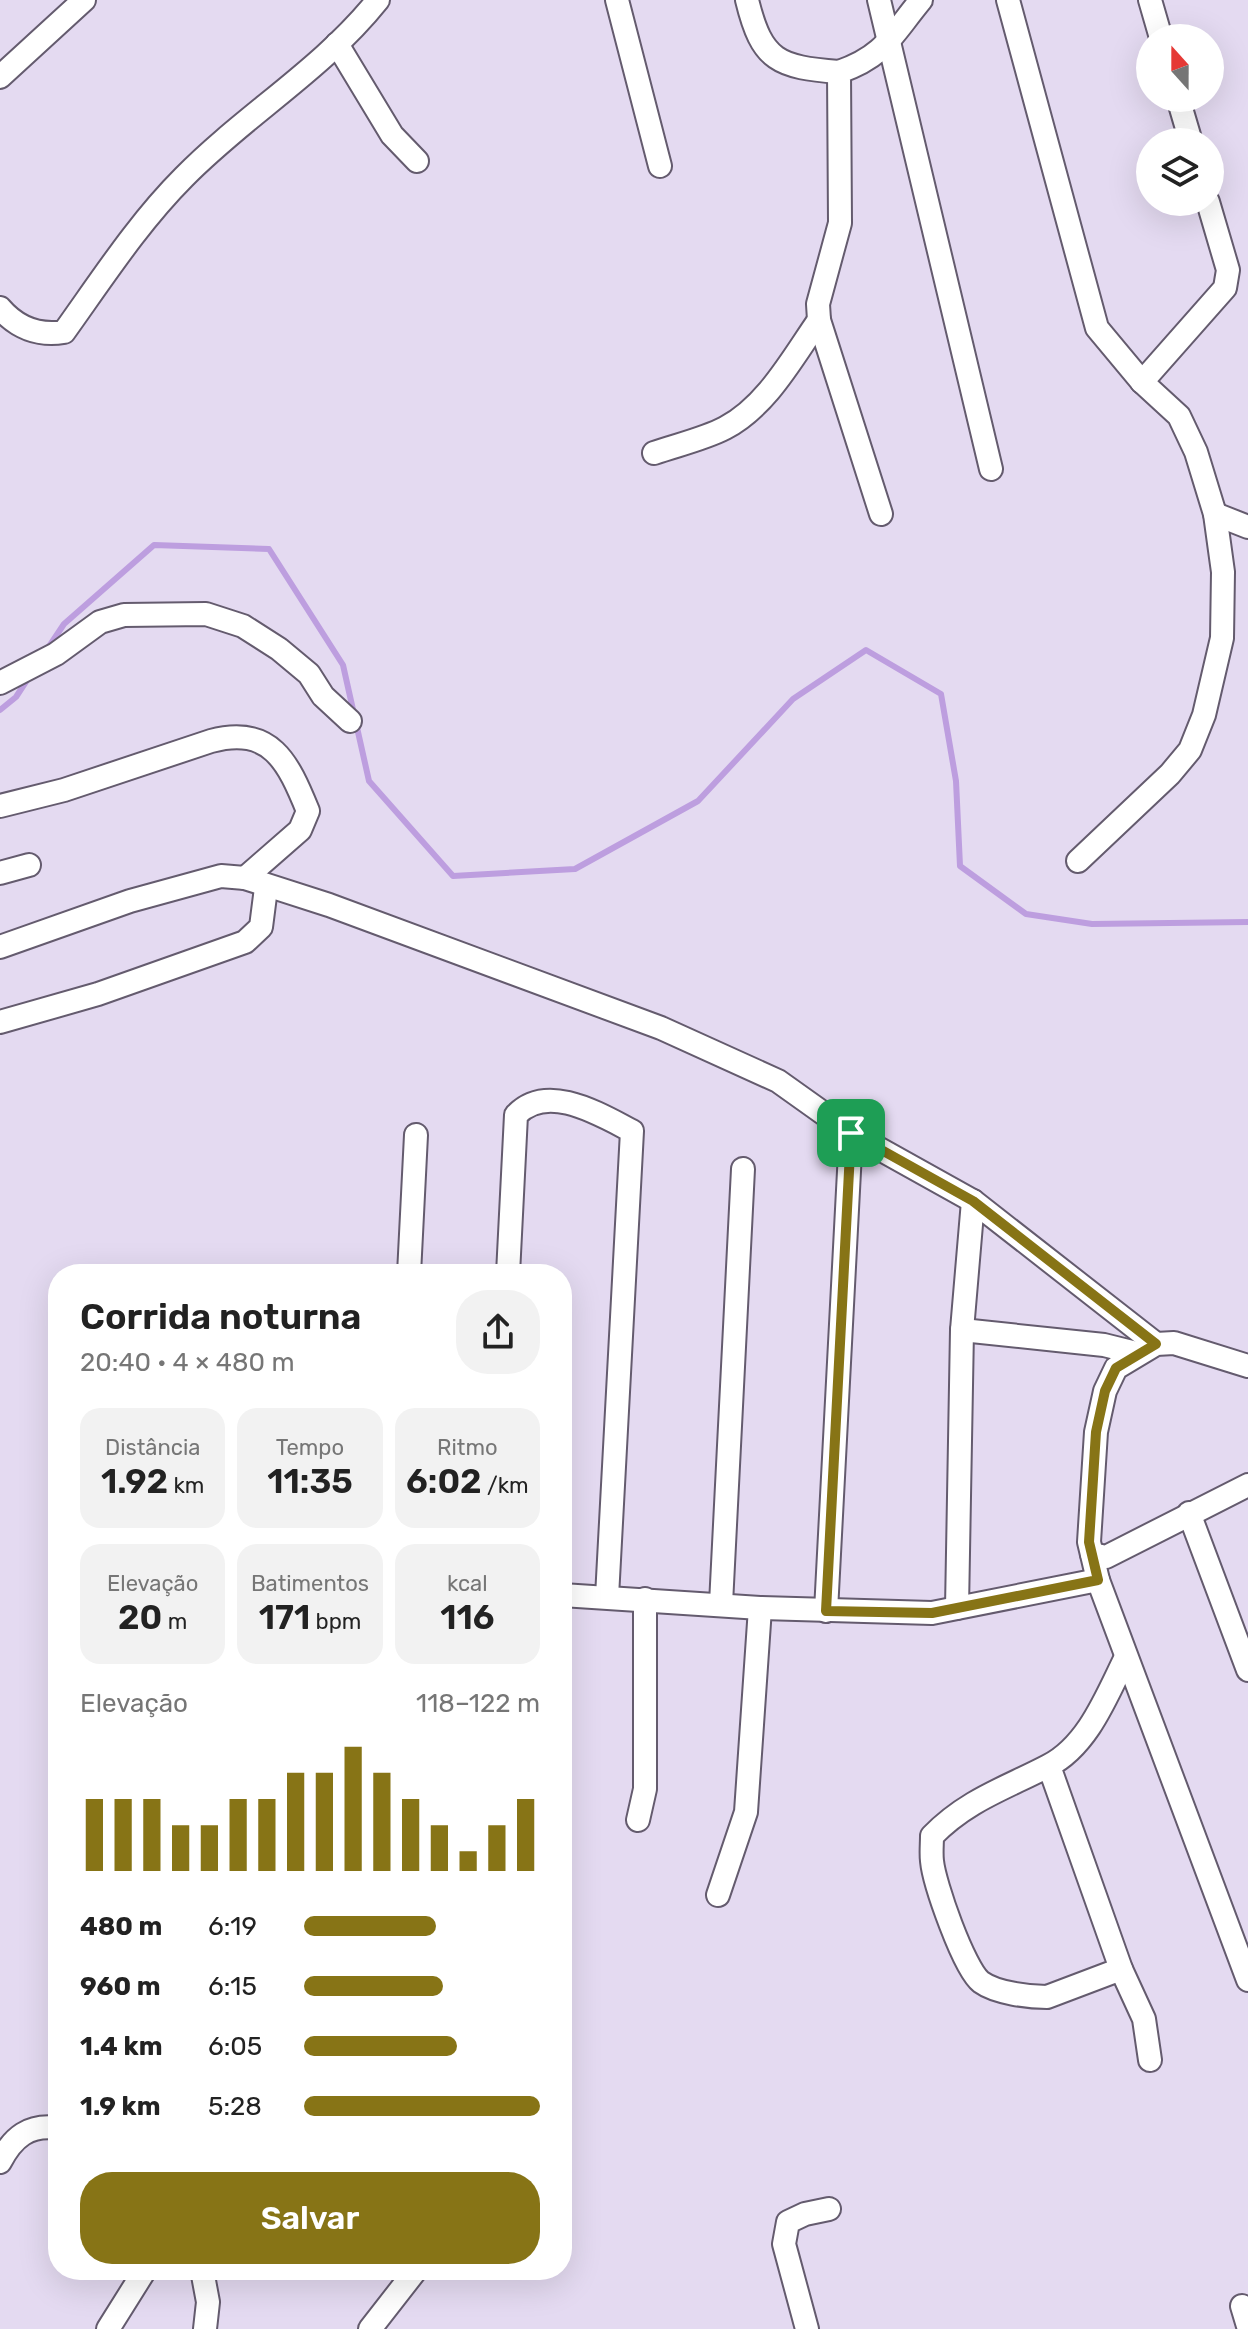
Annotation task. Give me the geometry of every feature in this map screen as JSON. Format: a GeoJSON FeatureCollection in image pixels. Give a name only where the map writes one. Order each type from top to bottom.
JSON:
{"type":"FeatureCollection","features":[{"type":"Feature","properties":{"kind":"street"},"geometry":{"type":"LineString","coordinates":[[0,77],[84,0]]}},
{"type":"Feature","properties":{"kind":"street"},"geometry":{"type":"LineString","coordinates":[[0,308],[27,329],[47,334],[64,332],[155,208],[186,175],[337,44],[378,0]]}},
{"type":"Feature","properties":{"kind":"street"},"geometry":{"type":"LineString","coordinates":[[617,0],[660,166]]}},
{"type":"Feature","properties":{"kind":"street"},"geometry":{"type":"LineString","coordinates":[[747,0],[755,34],[775,58],[796,68],[839,72],[865,63],[889,44],[921,0]]}},
{"type":"Feature","properties":{"kind":"street"},"geometry":{"type":"LineString","coordinates":[[879,0],[991,469]]}},
{"type":"Feature","properties":{"kind":"street"},"geometry":{"type":"LineString","coordinates":[[1008,0],[1097,328],[1142,382],[1179,416],[1196,452],[1215,514],[1223,572],[1222,638],[1204,715],[1190,750],[1170,774],[1078,861]]}},
{"type":"Feature","properties":{"kind":"street"},"geometry":{"type":"LineString","coordinates":[[1150,0],[1157,24]]}},
{"type":"Feature","properties":{"kind":"street"},"geometry":{"type":"LineString","coordinates":[[337,44],[392,135],[417,161]]}},
{"type":"Feature","properties":{"kind":"street"},"geometry":{"type":"LineString","coordinates":[[839,72],[840,223],[818,304],[819,320],[881,514]]}},
{"type":"Feature","properties":{"kind":"street"},"geometry":{"type":"LineString","coordinates":[[1142,382],[1225,288],[1228,270],[1212,216]]}},
{"type":"Feature","properties":{"kind":"street"},"geometry":{"type":"LineString","coordinates":[[654,453],[725,428],[744,415],[776,382],[819,320]]}},
{"type":"Feature","properties":{"kind":"street"},"geometry":{"type":"LineString","coordinates":[[1215,514],[1248,527]]}},
{"type":"Feature","properties":{"kind":"street"},"geometry":{"type":"LineString","coordinates":[[0,683],[56,654],[100,622],[124,615],[206,614],[243,626],[279,649],[309,674],[323,696],[350,721]]}},
{"type":"Feature","properties":{"kind":"street"},"geometry":{"type":"LineString","coordinates":[[0,806],[64,790],[232,735],[252,738],[273,748],[289,769],[308,811],[300,830],[245,878]]}},
{"type":"Feature","properties":{"kind":"street"},"geometry":{"type":"LineString","coordinates":[[0,873],[29,865]]}},
{"type":"Feature","properties":{"kind":"street"},"geometry":{"type":"LineString","coordinates":[[0,947],[145,897],[221,876],[245,878],[266,888],[329,905],[661,1028],[778,1081],[851,1133],[973,1201],[1146,1348]]}},
{"type":"Feature","properties":{"kind":"street"},"geometry":{"type":"LineString","coordinates":[[0,1022],[98,994],[245,942],[261,927],[266,888]]}},
{"type":"Feature","properties":{"kind":"street"},"geometry":{"type":"LineString","coordinates":[[509,1264],[516,1115],[536,1100],[554,1101],[594,1111],[632,1131],[607,1597]]}},
{"type":"Feature","properties":{"kind":"street"},"geometry":{"type":"LineString","coordinates":[[826,1611],[851,1133]]}},
{"type":"Feature","properties":{"kind":"street"},"geometry":{"type":"LineString","coordinates":[[410,1264],[416,1135]]}},
{"type":"Feature","properties":{"kind":"street"},"geometry":{"type":"LineString","coordinates":[[721,1604],[743,1169]]}},
{"type":"Feature","properties":{"kind":"street"},"geometry":{"type":"LineString","coordinates":[[957,1608],[962,1330],[973,1201]]}},
{"type":"Feature","properties":{"kind":"street"},"geometry":{"type":"LineString","coordinates":[[962,1330],[1146,1348],[1182,1345],[1248,1366]]}},
{"type":"Feature","properties":{"kind":"street"},"geometry":{"type":"LineString","coordinates":[[1146,1348],[1116,1368],[1105,1391],[1099,1419],[1089,1542],[1098,1580],[1248,1980]]}},
{"type":"Feature","properties":{"kind":"street"},"geometry":{"type":"LineString","coordinates":[[1092,1554],[1106,1557],[1248,1485]]}},
{"type":"Feature","properties":{"kind":"street"},"geometry":{"type":"LineString","coordinates":[[1189,1513],[1248,1670]]}},
{"type":"Feature","properties":{"kind":"street"},"geometry":{"type":"LineString","coordinates":[[572,1595],[760,1608],[932,1613],[1098,1580]]}},
{"type":"Feature","properties":{"kind":"street"},"geometry":{"type":"LineString","coordinates":[[638,1820],[645,1789],[645,1599]]}},
{"type":"Feature","properties":{"kind":"street"},"geometry":{"type":"LineString","coordinates":[[718,1895],[746,1812],[760,1608]]}},
{"type":"Feature","properties":{"kind":"street"},"geometry":{"type":"LineString","coordinates":[[1121,1969],[1047,1997],[987,1985],[971,1970],[939,1889],[932,1861],[932,1836],[949,1818],[1007,1783],[1049,1766],[1076,1744],[1097,1715],[1126,1657]]}},
{"type":"Feature","properties":{"kind":"street"},"geometry":{"type":"LineString","coordinates":[[1049,1766],[1121,1969],[1144,2019],[1150,2060]]}},
{"type":"Feature","properties":{"kind":"street"},"geometry":{"type":"LineString","coordinates":[[0,2162],[9,2145],[29,2129],[48,2128]]}},
{"type":"Feature","properties":{"kind":"street"},"geometry":{"type":"LineString","coordinates":[[807,2329],[784,2244],[788,2222],[805,2214],[829,2209]]}},
{"type":"Feature","properties":{"kind":"street"},"geometry":{"type":"LineString","coordinates":[[108,2329],[139,2280]]}},
{"type":"Feature","properties":{"kind":"street"},"geometry":{"type":"LineString","coordinates":[[204,2280],[208,2302],[205,2329]]}},
{"type":"Feature","properties":{"kind":"street"},"geometry":{"type":"LineString","coordinates":[[370,2329],[408,2280]]}},
{"type":"Feature","properties":{"kind":"waterway"},"geometry":{"type":"LineString","coordinates":[[46,651],[64,624],[154,545],[269,549],[343,665],[369,781],[453,876],[575,869],[698,801],[793,699],[866,650],[941,694],[956,781],[960,866],[1026,914],[1092,924],[1248,922]]}},
{"type":"Feature","properties":{"kind":"waterway"},"geometry":{"type":"LineString","coordinates":[[0,710],[16,697],[29,677]]}},
{"type":"Feature","properties":{"kind":"route"},"geometry":{"type":"LineString","coordinates":[[851,1133],[973,1201],[1156,1344],[1136,1353],[1116,1368],[1105,1391],[1096,1432],[1089,1542],[1098,1580],[932,1613],[826,1611],[851,1133]]}}]}
